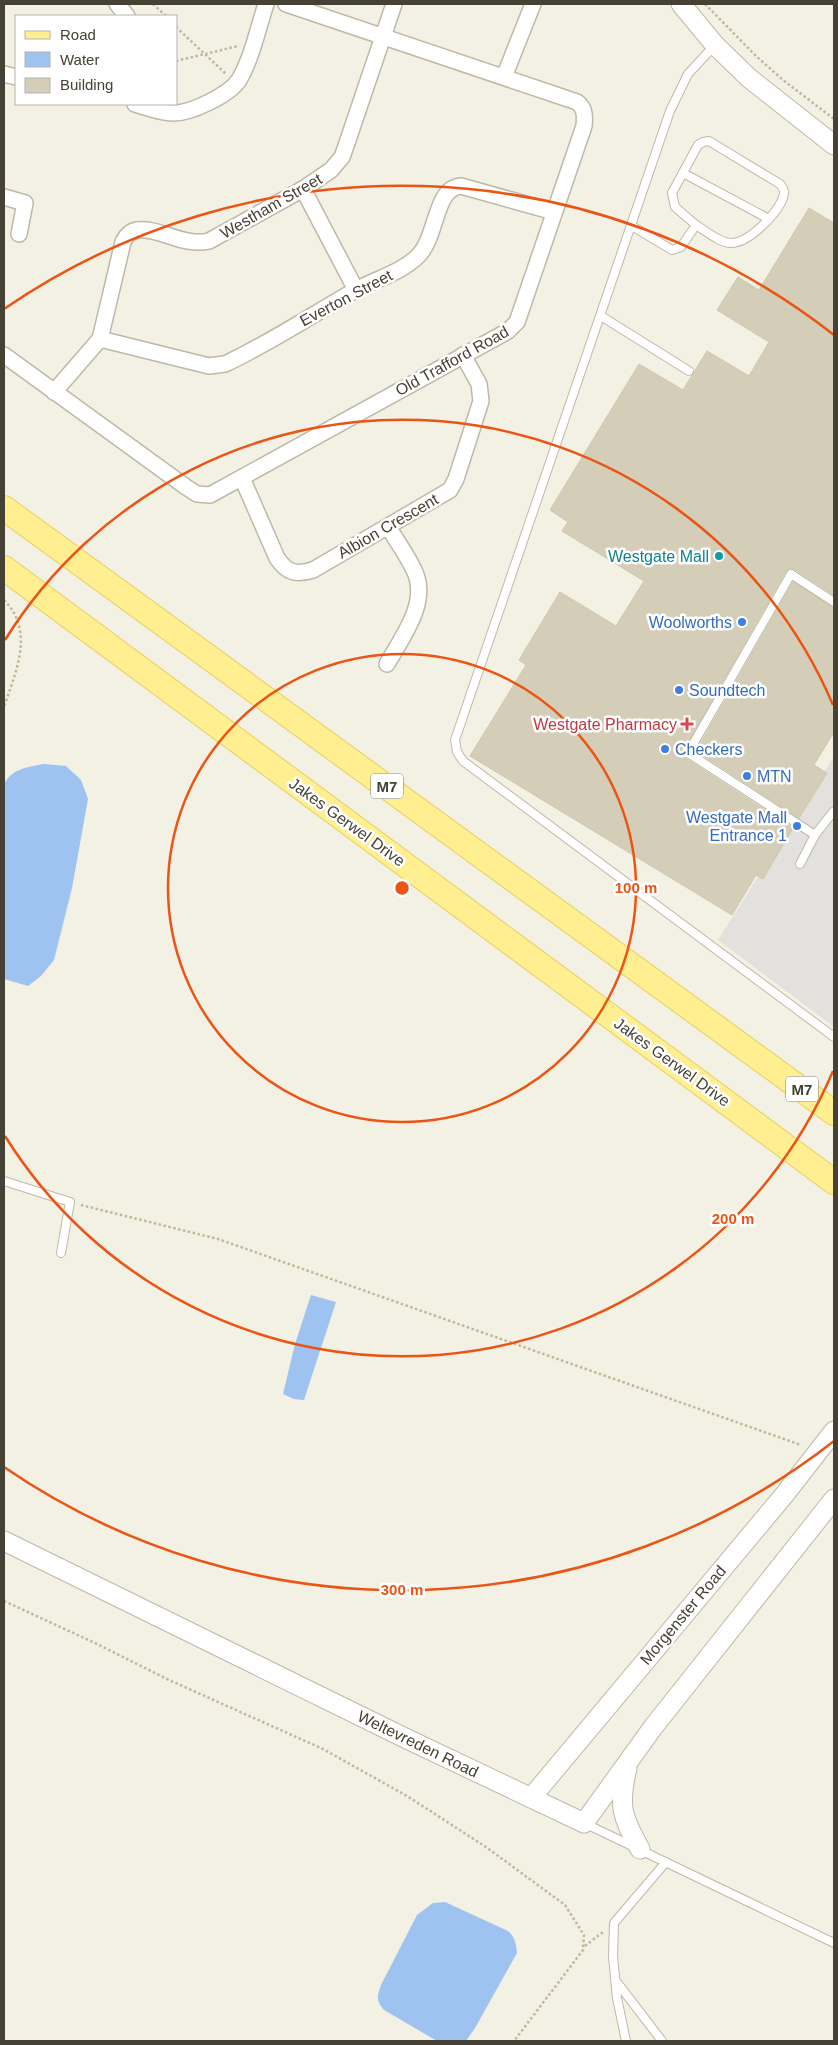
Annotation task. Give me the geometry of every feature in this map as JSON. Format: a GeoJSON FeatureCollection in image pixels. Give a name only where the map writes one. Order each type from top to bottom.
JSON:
{"type":"FeatureCollection","features":[{"type":"Feature","properties":{"kind":"main road","name":"M7"},"geometry":{"type":"LineString","coordinates":[[4,508],[834,1113]]}},
{"type":"Feature","properties":{"kind":"main road","name":"Jakes Gerwel Drive"},"geometry":{"type":"LineString","coordinates":[[4,568],[834,1182]]}},
{"type":"Feature","properties":{"kind":"street"},"geometry":{"type":"LineString","coordinates":[[117,4],[126,15]]}},
{"type":"Feature","properties":{"kind":"street"},"geometry":{"type":"LineString","coordinates":[[139,105],[176,113],[198,108],[236,84],[244,70],[266,4]]}},
{"type":"Feature","properties":{"kind":"street","name":"Old Trafford Road"},"geometry":{"type":"LineString","coordinates":[[4,355],[186,488],[198,494],[210,495],[508,331],[517,322],[584,126],[584,110],[577,102],[286,4]]}},
{"type":"Feature","properties":{"kind":"street","name":"Westham Street"},"geometry":{"type":"LineString","coordinates":[[54,392],[100,339],[123,242],[128,234],[140,229],[192,242],[204,242],[215,238],[303,189],[332,170],[342,157],[394,4]]}},
{"type":"Feature","properties":{"kind":"street"},"geometry":{"type":"LineString","coordinates":[[504,77],[533,4]]}},
{"type":"Feature","properties":{"kind":"street"},"geometry":{"type":"LineString","coordinates":[[681,4],[715,45],[749,78],[834,145]]}},
{"type":"Feature","properties":{"kind":"street","name":"Everton Street"},"geometry":{"type":"LineString","coordinates":[[100,339],[209,366],[218,366],[235,359],[356,290],[404,266],[418,256],[430,238],[443,197],[454,186],[461,186],[554,212]]}},
{"type":"Feature","properties":{"kind":"street"},"geometry":{"type":"LineString","coordinates":[[303,189],[356,290]]}},
{"type":"Feature","properties":{"kind":"street"},"geometry":{"type":"LineString","coordinates":[[4,197],[25,203],[19,234]]}},
{"type":"Feature","properties":{"kind":"street","name":"Albion Crescent"},"geometry":{"type":"LineString","coordinates":[[242,478],[276,558],[288,572],[313,570],[450,490],[456,479],[481,401],[479,384],[463,355]]}},
{"type":"Feature","properties":{"kind":"street"},"geometry":{"type":"LineString","coordinates":[[387,664],[411,621],[419,592],[415,571],[388,527]]}},
{"type":"Feature","properties":{"kind":"street","name":"Morgenster Road"},"geometry":{"type":"LineString","coordinates":[[531,1798],[834,1431]]}},
{"type":"Feature","properties":{"kind":"street"},"geometry":{"type":"LineString","coordinates":[[584,1823],[654,1726],[834,1499]]}},
{"type":"Feature","properties":{"kind":"street","name":"Weltevreden Road"},"geometry":{"type":"LineString","coordinates":[[4,1541],[403,1737],[584,1823]]}},
{"type":"Feature","properties":{"kind":"street"},"geometry":{"type":"LineString","coordinates":[[630,1760],[621,1797],[622,1809],[627,1826],[640,1850]]}},
{"type":"Feature","properties":{"kind":"lane"},"geometry":{"type":"LineString","coordinates":[[715,45],[688,74],[670,111],[455,740],[457,752],[463,761],[834,1037]]}},
{"type":"Feature","properties":{"kind":"lane"},"geometry":{"type":"LineString","coordinates":[[709,141],[780,184],[784,189],[784,196],[769,219],[755,233],[734,243],[724,241],[696,225],[673,204],[672,193],[683,173],[698,145],[709,141]]}},
{"type":"Feature","properties":{"kind":"lane"},"geometry":{"type":"LineString","coordinates":[[683,173],[769,219]]}},
{"type":"Feature","properties":{"kind":"lane"},"geometry":{"type":"LineString","coordinates":[[632,226],[674,250],[681,247],[696,225]]}},
{"type":"Feature","properties":{"kind":"lane"},"geometry":{"type":"LineString","coordinates":[[601,316],[689,371]]}},
{"type":"Feature","properties":{"kind":"lane"},"geometry":{"type":"LineString","coordinates":[[815,835],[688,753],[791,574],[834,602]]}},
{"type":"Feature","properties":{"kind":"lane"},"geometry":{"type":"LineString","coordinates":[[800,864],[815,835],[833,812]]}},
{"type":"Feature","properties":{"kind":"lane"},"geometry":{"type":"LineString","coordinates":[[4,1181],[70,1202],[61,1253]]}},
{"type":"Feature","properties":{"kind":"lane","name":"Weltevreden Road"},"geometry":{"type":"LineString","coordinates":[[584,1823],[834,1943]]}},
{"type":"Feature","properties":{"kind":"lane"},"geometry":{"type":"LineString","coordinates":[[626,2041],[613,1956],[614,1924],[666,1862]]}},
{"type":"Feature","properties":{"kind":"lane"},"geometry":{"type":"LineString","coordinates":[[616,1981],[662,2041]]}},
{"type":"Feature","properties":{"kind":"path"},"geometry":{"type":"LineString","coordinates":[[152,4],[165,15]]}},
{"type":"Feature","properties":{"kind":"path"},"geometry":{"type":"LineString","coordinates":[[705,4],[782,80],[834,119]]}},
{"type":"Feature","properties":{"kind":"path"},"geometry":{"type":"LineString","coordinates":[[178,29],[236,84]]}},
{"type":"Feature","properties":{"kind":"path"},"geometry":{"type":"LineString","coordinates":[[178,61],[239,46],[252,47]]}},
{"type":"Feature","properties":{"kind":"path"},"geometry":{"type":"LineString","coordinates":[[4,600],[12,608],[22,631],[18,666],[4,707]]}},
{"type":"Feature","properties":{"kind":"path"},"geometry":{"type":"LineString","coordinates":[[70,1202],[218,1240],[819,1451]]}},
{"type":"Feature","properties":{"kind":"path"},"geometry":{"type":"LineString","coordinates":[[4,1601],[169,1680],[323,1750],[407,1796],[486,1847],[565,1905],[584,1935],[584,1946]]}},
{"type":"Feature","properties":{"kind":"path"},"geometry":{"type":"LineString","coordinates":[[514,2041],[584,1946],[614,1924]]}},
{"type":"Feature","properties":{"kind":"shaded area"},"geometry":{"type":"Polygon","coordinates":[[[834,756],[834,1027],[718,940],[834,756]]]}},
{"type":"Feature","properties":{"kind":"water"},"geometry":{"type":"Polygon","coordinates":[[[44,764],[66,766],[81,780],[88,799],[72,888],[54,960],[41,976],[28,986],[4,979],[4,785],[15,772],[44,764]]]}},
{"type":"Feature","properties":{"kind":"water"},"geometry":{"type":"Polygon","coordinates":[[[311,1295],[336,1302],[304,1400],[294,1399],[283,1394],[295,1344],[311,1295]]]}},
{"type":"Feature","properties":{"kind":"water"},"geometry":{"type":"Polygon","coordinates":[[[445,1902],[508,1931],[514,1938],[517,1953],[466,2041],[437,2041],[384,2010],[378,1998],[381,1985],[417,1915],[433,1903],[445,1902]]]}},
{"type":"Feature","properties":{"kind":"building","name":"Westgate Mall"},"geometry":{"type":"Polygon","coordinates":[[[809,208],[834,223],[834,595],[794,569],[791,568],[786,571],[683,751],[685,758],[793,828],[763,879],[756,875],[732,915],[470,756],[526,665],[519,660],[560,592],[616,626],[644,581],[562,531],[568,522],[550,510],[639,364],[683,390],[707,351],[749,376],[769,342],[717,310],[738,277],[759,290],[809,208]]]}},
{"type":"Feature","properties":{"kind":"building"},"geometry":{"type":"Polygon","coordinates":[[[793,582],[834,608],[834,732],[814,765],[827,773],[799,818],[696,751],[793,582]]]}},
{"type":"Feature","properties":{"kind":"place","name":"Westgate Mall"},"geometry":{"type":"Point","coordinates":[719,556]}},
{"type":"Feature","properties":{"kind":"place","name":"Woolworths"},"geometry":{"type":"Point","coordinates":[742,622]}},
{"type":"Feature","properties":{"kind":"place","name":"Soundtech"},"geometry":{"type":"Point","coordinates":[679,690]}},
{"type":"Feature","properties":{"kind":"place","name":"Westgate Pharmacy"},"geometry":{"type":"Point","coordinates":[687,724]}},
{"type":"Feature","properties":{"kind":"place","name":"Checkers"},"geometry":{"type":"Point","coordinates":[665,749]}},
{"type":"Feature","properties":{"kind":"place","name":"MTN"},"geometry":{"type":"Point","coordinates":[747,776]}},
{"type":"Feature","properties":{"kind":"place","name":"Westgate Mall Entrance 1"},"geometry":{"type":"Point","coordinates":[797,826]}}]}
